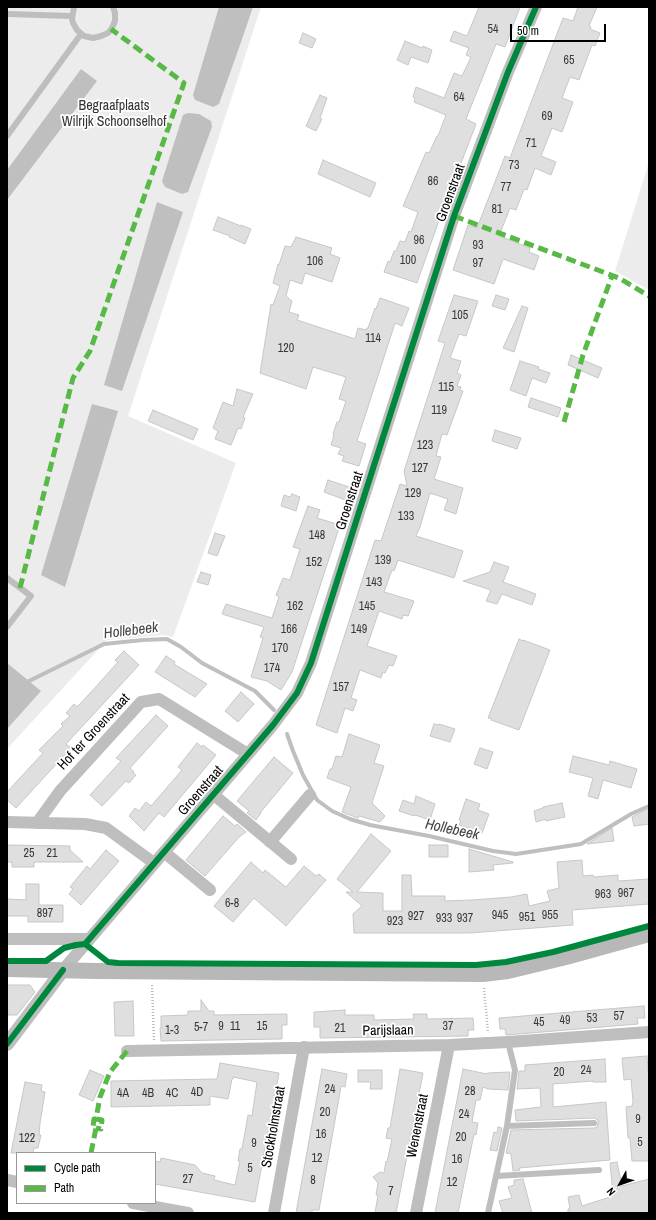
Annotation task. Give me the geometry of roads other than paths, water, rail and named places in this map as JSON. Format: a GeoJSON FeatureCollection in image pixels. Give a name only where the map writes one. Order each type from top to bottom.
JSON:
{"type":"FeatureCollection","features":[{"type":"Feature","properties":{"kind":"main road"},"geometry":{"type":"LineString","coordinates":[[7,969],[152,972],[483,974],[508,971],[649,934]]}},
{"type":"Feature","properties":{"kind":"street","name":"Groenstraat"},"geometry":{"type":"LineString","coordinates":[[63,970],[274,725],[297,693],[311,663],[454,216],[508,72],[536,7]]}},
{"type":"Feature","properties":{"kind":"street","name":"Hof ter Groenstraat"},"geometry":{"type":"LineString","coordinates":[[37,823],[60,791],[141,702],[160,699],[248,754]]}},
{"type":"Feature","properties":{"kind":"street"},"geometry":{"type":"LineString","coordinates":[[214,795],[291,859]]}},
{"type":"Feature","properties":{"kind":"street"},"geometry":{"type":"LineString","coordinates":[[270,842],[310,795]]}},
{"type":"Feature","properties":{"kind":"street"},"geometry":{"type":"LineString","coordinates":[[7,822],[85,824],[106,828],[154,863]]}},
{"type":"Feature","properties":{"kind":"street"},"geometry":{"type":"LineString","coordinates":[[164,852],[210,890]]}},
{"type":"Feature","properties":{"kind":"street"},"geometry":{"type":"LineString","coordinates":[[7,939],[89,940]]}},
{"type":"Feature","properties":{"kind":"street"},"geometry":{"type":"LineString","coordinates":[[7,1044],[63,970]]}},
{"type":"Feature","properties":{"kind":"street","name":"Parijslaan"},"geometry":{"type":"LineString","coordinates":[[127,1051],[449,1045],[649,1032]]}},
{"type":"Feature","properties":{"kind":"street","name":"Wenenstraat"},"geometry":{"type":"LineString","coordinates":[[416,1213],[449,1045]]}},
{"type":"Feature","properties":{"kind":"street","name":"Stockholmstraat"},"geometry":{"type":"LineString","coordinates":[[274,1213],[304,1047]]}},
{"type":"Feature","properties":{"kind":"street"},"geometry":{"type":"LineString","coordinates":[[138,1204],[188,1213]]}},
{"type":"Feature","properties":{"kind":"lane"},"geometry":{"type":"LineString","coordinates":[[74,7],[72,16],[73,24],[81,34],[94,38],[108,33],[112,28],[115,21],[113,7]]}},
{"type":"Feature","properties":{"kind":"lane"},"geometry":{"type":"LineString","coordinates":[[7,14],[72,16]]}},
{"type":"Feature","properties":{"kind":"lane"},"geometry":{"type":"LineString","coordinates":[[7,136],[81,34]]}},
{"type":"Feature","properties":{"kind":"lane"},"geometry":{"type":"LineString","coordinates":[[7,578],[31,596],[7,627]]}},
{"type":"Feature","properties":{"kind":"lane"},"geometry":{"type":"LineString","coordinates":[[488,1213],[507,1126],[515,1070],[508,1042]]}},
{"type":"Feature","properties":{"kind":"lane"},"geometry":{"type":"LineString","coordinates":[[507,1126],[594,1123]]}},
{"type":"Feature","properties":{"kind":"lane"},"geometry":{"type":"LineString","coordinates":[[497,1176],[599,1170]]}},
{"type":"Feature","properties":{"kind":"waterway","name":"Hollebeek"},"geometry":{"type":"LineString","coordinates":[[25,683],[104,644],[167,639],[181,647],[202,663],[255,691],[274,710]]}},
{"type":"Feature","properties":{"kind":"waterway","name":"Hollebeek"},"geometry":{"type":"LineString","coordinates":[[287,734],[303,775],[317,800],[332,811],[350,819],[370,825],[429,836],[493,851],[516,854],[581,844],[631,814],[649,806]]}},
{"type":"Feature","properties":{"kind":"park label","name":"Begraafplaats Wilrijk Schoonselhof"},"geometry":{"type":"Point","coordinates":[114,114]}}]}
